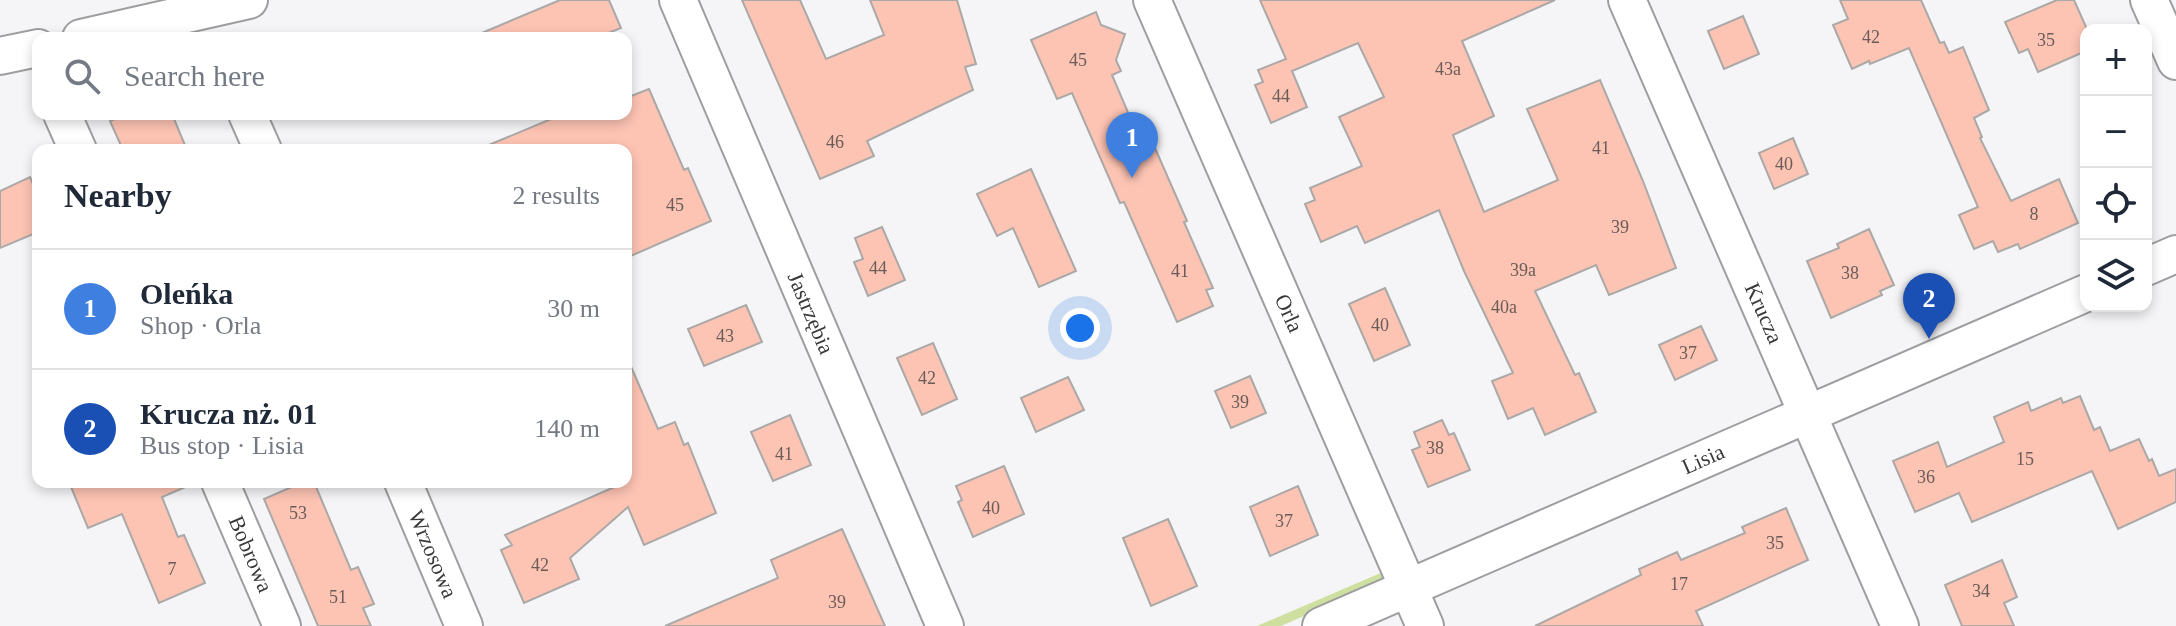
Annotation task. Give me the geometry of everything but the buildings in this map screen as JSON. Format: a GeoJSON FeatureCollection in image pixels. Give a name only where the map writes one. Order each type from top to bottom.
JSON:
{"type":"FeatureCollection","features":[{"type":"Feature","properties":{"kind":"street"},"geometry":{"type":"LineString","coordinates":[[136,32],[209,24],[249,0]]}},
{"type":"Feature","properties":{"kind":"street","name":"Jastrzębia"},"geometry":{"type":"LineString","coordinates":[[678,0],[945,626]]}},
{"type":"Feature","properties":{"kind":"street","name":"Orla"},"geometry":{"type":"LineString","coordinates":[[1152,0],[1425,626]]}},
{"type":"Feature","properties":{"kind":"street","name":"Krucza"},"geometry":{"type":"LineString","coordinates":[[1627,0],[1900,626]]}},
{"type":"Feature","properties":{"kind":"street"},"geometry":{"type":"LineString","coordinates":[[2149,0],[2176,61]]}},
{"type":"Feature","properties":{"kind":"street"},"geometry":{"type":"LineString","coordinates":[[65,120],[75,144]]}},
{"type":"Feature","properties":{"kind":"street"},"geometry":{"type":"LineString","coordinates":[[250,120],[260,144]]}},
{"type":"Feature","properties":{"kind":"street"},"geometry":{"type":"LineString","coordinates":[[2152,264],[2176,254]]}},
{"type":"Feature","properties":{"kind":"street","name":"Lisia"},"geometry":{"type":"LineString","coordinates":[[1321,626],[2080,296]]}},
{"type":"Feature","properties":{"kind":"street","name":"Bobrowa"},"geometry":{"type":"LineString","coordinates":[[223,488],[282,626]]}},
{"type":"Feature","properties":{"kind":"street","name":"Wrzosowa"},"geometry":{"type":"LineString","coordinates":[[406,488],[464,626]]}},
{"type":"Feature","properties":{"kind":"green space"},"geometry":{"type":"Polygon","coordinates":[[[1383,572],[1384,578],[1380,583],[1281,626],[1257,626],[1383,572]]]}},
{"type":"Feature","properties":{"kind":"place","name":"Oleńka"},"geometry":{"type":"Point","coordinates":[1132,178]}},
{"type":"Feature","properties":{"kind":"place","name":"Krucza nż. 01"},"geometry":{"type":"Point","coordinates":[1929,339]}}]}
